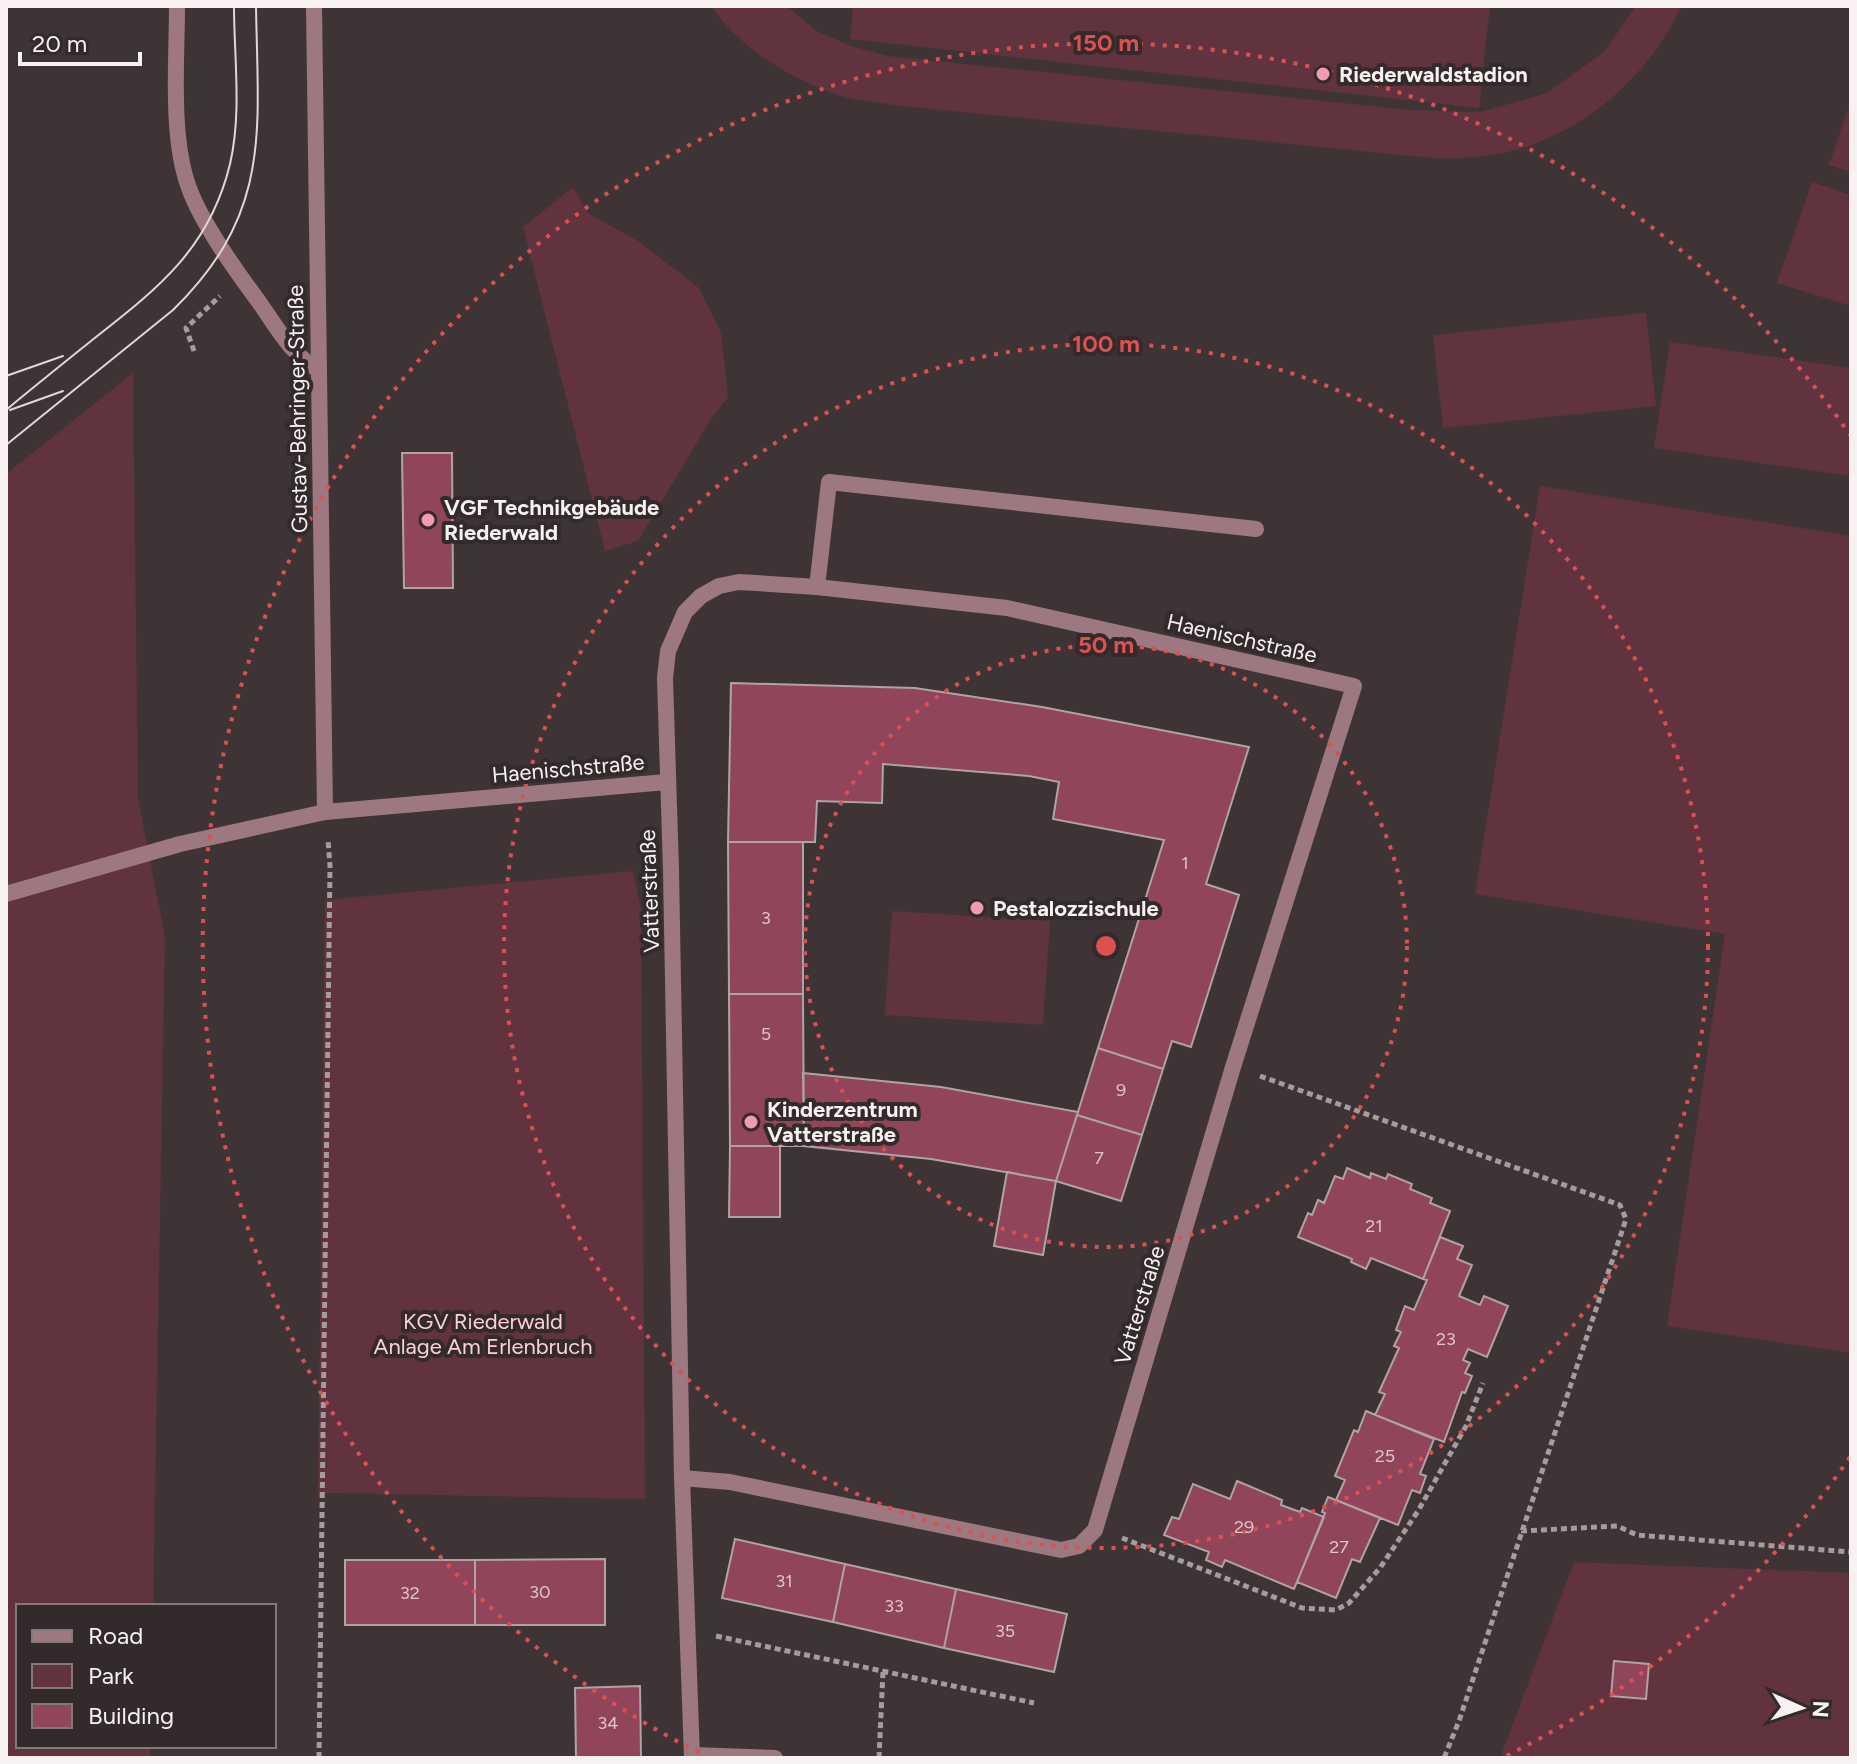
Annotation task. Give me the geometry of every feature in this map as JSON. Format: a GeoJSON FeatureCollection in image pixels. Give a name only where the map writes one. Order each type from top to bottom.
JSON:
{"type":"FeatureCollection","features":[{"type":"Feature","properties":{"kind":"street"},"geometry":{"type":"LineString","coordinates":[[177,6],[178,129],[181,161],[195,202],[242,277],[295,351],[306,363],[319,370]]}},
{"type":"Feature","properties":{"kind":"street","name":"Gustav-Behringer-Straße"},"geometry":{"type":"LineString","coordinates":[[314,6],[325,812]]}},
{"type":"Feature","properties":{"kind":"street"},"geometry":{"type":"LineString","coordinates":[[817,587],[829,482],[1256,529]]}},
{"type":"Feature","properties":{"kind":"street","name":"Haenischstraße"},"geometry":{"type":"LineString","coordinates":[[6,894],[180,844],[325,812],[666,782],[665,678],[668,651],[685,612],[701,596],[729,584],[817,587],[1007,608],[1354,686]]}},
{"type":"Feature","properties":{"kind":"street","name":"Vatterstraße"},"geometry":{"type":"LineString","coordinates":[[1095,1530],[1233,1067],[1354,686]]}},
{"type":"Feature","properties":{"kind":"street","name":"Vatterstraße"},"geometry":{"type":"LineString","coordinates":[[666,782],[671,870],[682,1478],[692,1756]]}},
{"type":"Feature","properties":{"kind":"street"},"geometry":{"type":"LineString","coordinates":[[682,1478],[730,1482],[1061,1550],[1079,1546],[1095,1530]]}},
{"type":"Feature","properties":{"kind":"street"},"geometry":{"type":"LineString","coordinates":[[692,1756],[775,1758]]}},
{"type":"Feature","properties":{"kind":"path"},"geometry":{"type":"LineString","coordinates":[[194,351],[186,328],[242,277]]}},
{"type":"Feature","properties":{"kind":"path"},"geometry":{"type":"LineString","coordinates":[[319,1758],[330,866],[325,812]]}},
{"type":"Feature","properties":{"kind":"path"},"geometry":{"type":"LineString","coordinates":[[1233,1067],[1620,1205],[1626,1219],[1444,1758]]}},
{"type":"Feature","properties":{"kind":"path"},"geometry":{"type":"LineString","coordinates":[[1095,1530],[1135,1541],[1302,1608],[1336,1610],[1349,1603],[1380,1568],[1418,1511],[1466,1426],[1483,1383]]}},
{"type":"Feature","properties":{"kind":"path"},"geometry":{"type":"LineString","coordinates":[[1521,1531],[1617,1526],[1637,1535],[1851,1552]]}},
{"type":"Feature","properties":{"kind":"path"},"geometry":{"type":"LineString","coordinates":[[688,1630],[1034,1703]]}},
{"type":"Feature","properties":{"kind":"path"},"geometry":{"type":"LineString","coordinates":[[879,1758],[883,1671]]}},
{"type":"Feature","properties":{"kind":"green space"},"geometry":{"type":"Polygon","coordinates":[[[711,6],[786,6],[818,32],[851,46],[888,56],[1411,110],[1480,112],[1547,93],[1604,52],[1636,6],[1682,6],[1666,35],[1624,87],[1571,127],[1509,151],[1476,157],[1432,158],[853,99],[802,80],[767,60],[736,35],[711,6]]]}},
{"type":"Feature","properties":{"kind":"green space","name":"Riederwaldstadion"},"geometry":{"type":"Polygon","coordinates":[[[853,6],[1490,6],[1479,108],[850,39],[853,6]]]}},
{"type":"Feature","properties":{"kind":"green space"},"geometry":{"type":"Polygon","coordinates":[[[1851,99],[1851,172],[1829,165],[1851,99]]]}},
{"type":"Feature","properties":{"kind":"green space"},"geometry":{"type":"Polygon","coordinates":[[[1812,182],[1851,195],[1851,306],[1777,283],[1812,182]]]}},
{"type":"Feature","properties":{"kind":"green space"},"geometry":{"type":"Polygon","coordinates":[[[573,187],[588,213],[638,241],[699,288],[721,332],[728,397],[709,422],[638,541],[605,551],[523,227],[573,187]]]}},
{"type":"Feature","properties":{"kind":"green space"},"geometry":{"type":"Polygon","coordinates":[[[1646,313],[1656,406],[1443,428],[1433,335],[1646,313]]]}},
{"type":"Feature","properties":{"kind":"green space"},"geometry":{"type":"Polygon","coordinates":[[[1670,342],[1851,368],[1851,476],[1654,448],[1670,342]]]}},
{"type":"Feature","properties":{"kind":"green space"},"geometry":{"type":"Polygon","coordinates":[[[133,373],[138,799],[165,936],[153,1604],[16,1604],[16,1748],[150,1748],[150,1758],[6,1758],[6,474],[133,373]]]}},
{"type":"Feature","properties":{"kind":"green space"},"geometry":{"type":"Polygon","coordinates":[[[1540,486],[1851,536],[1851,1353],[1667,1326],[1725,934],[1475,894],[1540,486]]]}},
{"type":"Feature","properties":{"kind":"green space","name":"KGV Riederwald Anlage Am Erlenbruch"},"geometry":{"type":"Polygon","coordinates":[[[633,871],[641,908],[645,1499],[330,1493],[318,1496],[325,900],[633,871]]]}},
{"type":"Feature","properties":{"kind":"green space"},"geometry":{"type":"Polygon","coordinates":[[[892,911],[1050,921],[1043,1025],[885,1015],[892,911]]]}},
{"type":"Feature","properties":{"kind":"green space"},"geometry":{"type":"Polygon","coordinates":[[[1574,1562],[1851,1573],[1851,1758],[1500,1758],[1574,1562]]]}},
{"type":"Feature","properties":{"kind":"building","name":"VGF Technikgebäude Riederwald"},"geometry":{"type":"Polygon","coordinates":[[[402,453],[452,453],[453,588],[404,588],[402,453]]]}},
{"type":"Feature","properties":{"kind":"building"},"geometry":{"type":"Polygon","coordinates":[[[731,683],[915,688],[1042,707],[1249,747],[1206,884],[1239,895],[1191,1047],[1172,1041],[1163,1069],[1098,1048],[1164,840],[1053,819],[1059,782],[1029,776],[883,764],[882,803],[817,801],[815,842],[728,842],[731,683]]]}},
{"type":"Feature","properties":{"kind":"building"},"geometry":{"type":"Polygon","coordinates":[[[728,842],[803,842],[803,994],[729,994],[728,842]]]}},
{"type":"Feature","properties":{"kind":"building"},"geometry":{"type":"Polygon","coordinates":[[[729,994],[803,994],[804,1146],[730,1146],[729,994]]]}},
{"type":"Feature","properties":{"kind":"building"},"geometry":{"type":"Polygon","coordinates":[[[1098,1048],[1163,1069],[1142,1135],[1077,1115],[1098,1048]]]}},
{"type":"Feature","properties":{"kind":"building"},"geometry":{"type":"Polygon","coordinates":[[[803,1073],[941,1087],[1078,1112],[1056,1181],[931,1159],[804,1146],[803,1073]]]}},
{"type":"Feature","properties":{"kind":"building"},"geometry":{"type":"Polygon","coordinates":[[[1077,1115],[1142,1135],[1121,1201],[1056,1181],[1077,1115]]]}},
{"type":"Feature","properties":{"kind":"building"},"geometry":{"type":"Polygon","coordinates":[[[730,1146],[780,1146],[780,1217],[729,1217],[730,1146]]]}},
{"type":"Feature","properties":{"kind":"building"},"geometry":{"type":"Polygon","coordinates":[[[1347,1168],[1370,1178],[1371,1173],[1386,1179],[1388,1174],[1412,1184],[1410,1189],[1432,1198],[1430,1203],[1450,1211],[1423,1279],[1371,1258],[1366,1269],[1351,1262],[1352,1259],[1298,1237],[1308,1213],[1312,1215],[1318,1200],[1324,1203],[1335,1176],[1343,1179],[1347,1168]]]}},
{"type":"Feature","properties":{"kind":"building"},"geometry":{"type":"Polygon","coordinates":[[[1007,1172],[1056,1181],[1043,1255],[994,1246],[1007,1172]]]}},
{"type":"Feature","properties":{"kind":"building"},"geometry":{"type":"Polygon","coordinates":[[[1440,1237],[1463,1246],[1457,1259],[1472,1265],[1459,1296],[1480,1305],[1484,1296],[1508,1306],[1487,1357],[1468,1349],[1463,1360],[1470,1363],[1465,1373],[1472,1376],[1465,1393],[1462,1392],[1444,1442],[1375,1415],[1385,1394],[1379,1392],[1399,1348],[1394,1346],[1401,1332],[1396,1330],[1405,1306],[1414,1310],[1440,1237]]]}},
{"type":"Feature","properties":{"kind":"building"},"geometry":{"type":"Polygon","coordinates":[[[1366,1411],[1434,1439],[1420,1474],[1426,1476],[1420,1493],[1412,1490],[1398,1525],[1336,1500],[1345,1480],[1335,1476],[1354,1430],[1358,1432],[1366,1411]]]}},
{"type":"Feature","properties":{"kind":"building"},"geometry":{"type":"Polygon","coordinates":[[[1237,1481],[1282,1500],[1281,1505],[1300,1512],[1302,1508],[1324,1517],[1294,1589],[1225,1560],[1222,1567],[1206,1560],[1209,1552],[1164,1535],[1172,1517],[1179,1519],[1193,1484],[1230,1499],[1237,1481]]]}},
{"type":"Feature","properties":{"kind":"building"},"geometry":{"type":"Polygon","coordinates":[[[1328,1497],[1380,1518],[1360,1562],[1352,1559],[1336,1598],[1297,1582],[1325,1513],[1322,1512],[1328,1497]]]}},
{"type":"Feature","properties":{"kind":"building"},"geometry":{"type":"Polygon","coordinates":[[[735,1539],[845,1564],[833,1622],[722,1598],[735,1539]]]}},
{"type":"Feature","properties":{"kind":"building"},"geometry":{"type":"Polygon","coordinates":[[[605,1559],[605,1625],[475,1625],[475,1560],[605,1559]]]}},
{"type":"Feature","properties":{"kind":"building"},"geometry":{"type":"Polygon","coordinates":[[[345,1560],[475,1560],[475,1625],[345,1625],[345,1560]]]}},
{"type":"Feature","properties":{"kind":"building"},"geometry":{"type":"Polygon","coordinates":[[[845,1564],[956,1589],[944,1648],[833,1622],[845,1564]]]}},
{"type":"Feature","properties":{"kind":"building"},"geometry":{"type":"Polygon","coordinates":[[[956,1589],[1067,1614],[1054,1672],[944,1648],[956,1589]]]}},
{"type":"Feature","properties":{"kind":"building"},"geometry":{"type":"Polygon","coordinates":[[[1614,1661],[1649,1664],[1646,1699],[1611,1696],[1614,1661]]]}},
{"type":"Feature","properties":{"kind":"building"},"geometry":{"type":"Polygon","coordinates":[[[640,1686],[641,1758],[576,1758],[575,1688],[640,1686]]]}},
{"type":"Feature","properties":{"kind":"tram line"},"geometry":{"type":"LineString","coordinates":[[6,410],[141,301],[180,263],[210,219],[221,193],[234,145],[237,105],[234,6]]}},
{"type":"Feature","properties":{"kind":"tram line"},"geometry":{"type":"LineString","coordinates":[[6,445],[173,310],[205,274],[228,239],[243,204],[257,132],[256,6]]}},
{"type":"Feature","properties":{"kind":"tram line"},"geometry":{"type":"LineString","coordinates":[[6,376],[63,356]]}},
{"type":"Feature","properties":{"kind":"tram line"},"geometry":{"type":"LineString","coordinates":[[10,410],[63,391]]}},
{"type":"Feature","properties":{"kind":"place","name":"Riederwaldstadion"},"geometry":{"type":"Point","coordinates":[1323,74]}},
{"type":"Feature","properties":{"kind":"place","name":"VGF Technikgebäude Riederwald"},"geometry":{"type":"Point","coordinates":[428,520]}},
{"type":"Feature","properties":{"kind":"place","name":"Pestalozzischule"},"geometry":{"type":"Point","coordinates":[977,908]}},
{"type":"Feature","properties":{"kind":"place","name":"Kinderzentrum Vatterstraße"},"geometry":{"type":"Point","coordinates":[751,1122]}}]}
